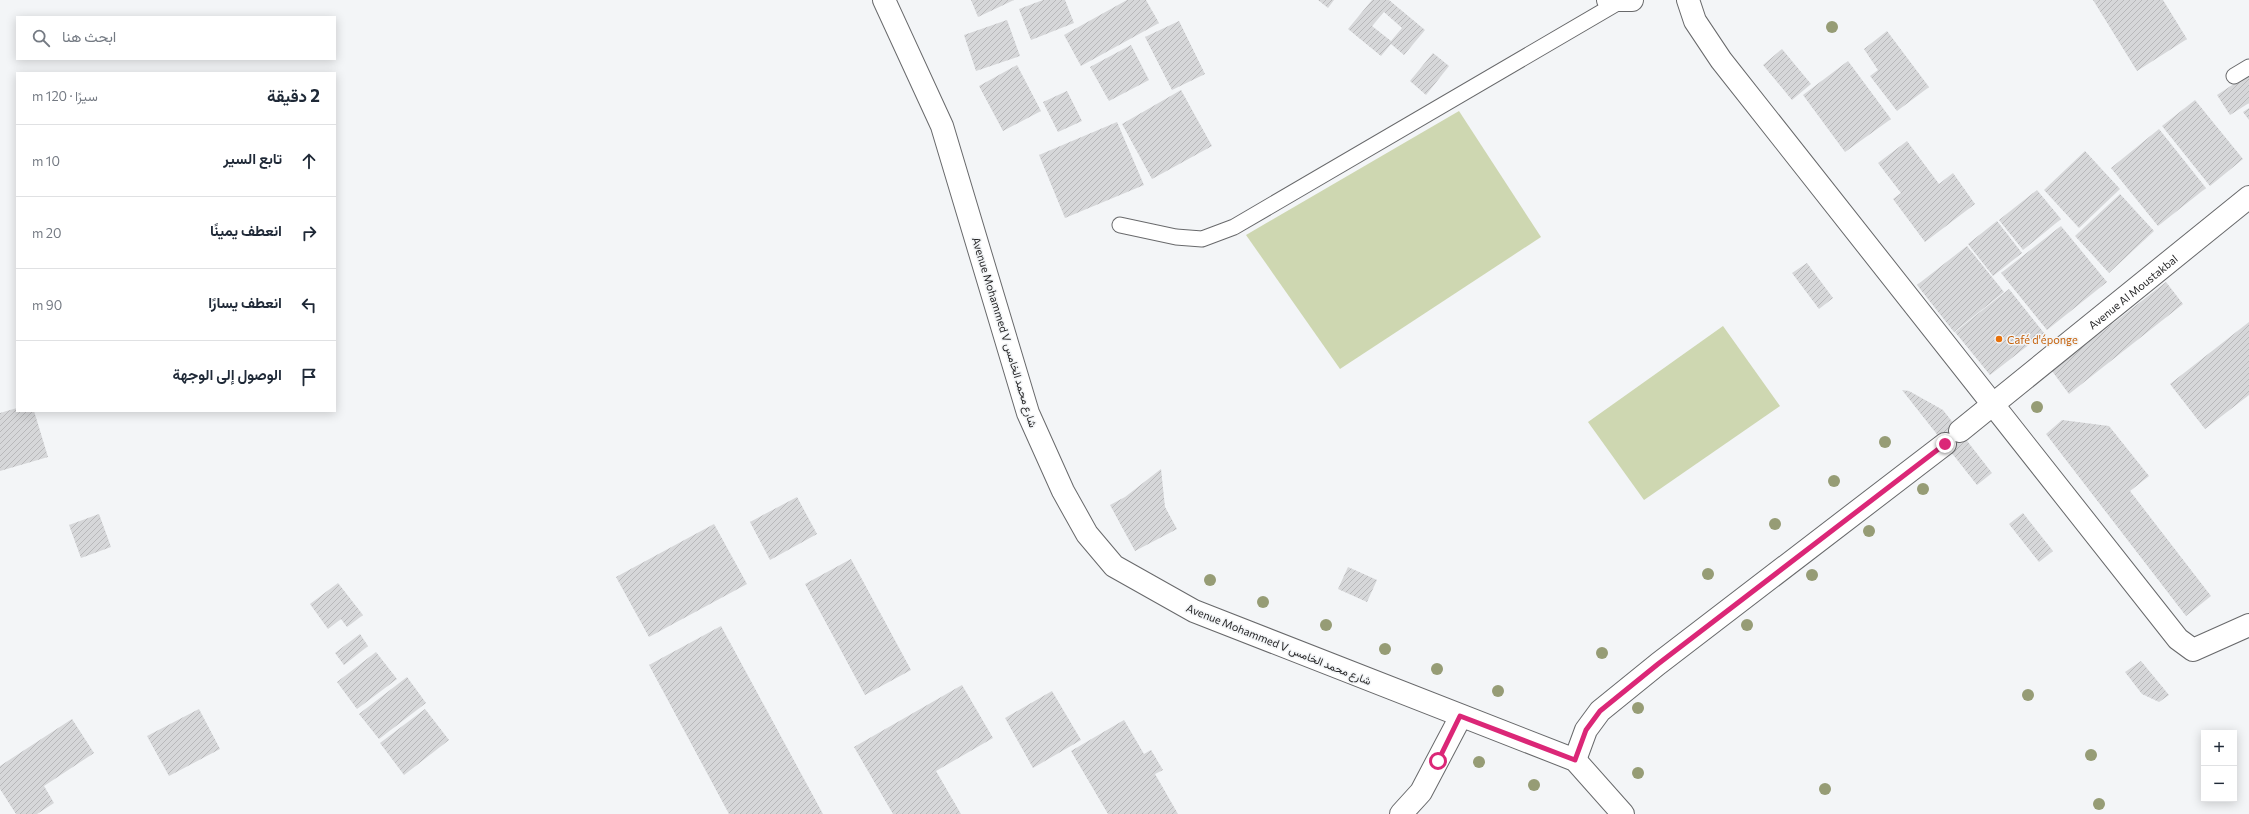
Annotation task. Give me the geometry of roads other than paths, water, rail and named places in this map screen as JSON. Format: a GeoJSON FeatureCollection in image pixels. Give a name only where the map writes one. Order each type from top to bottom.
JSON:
{"type":"FeatureCollection","features":[{"type":"Feature","properties":{"kind":"street","name":"Avenue Mohammed V شارع محمد الخامس"},"geometry":{"type":"LineString","coordinates":[[884,0],[942,126],[1028,413],[1063,491],[1087,534],[1114,566],[1194,611],[1575,760],[1623,814]]}},
{"type":"Feature","properties":{"kind":"street"},"geometry":{"type":"LineString","coordinates":[[1688,0],[1695,21],[1721,60],[2178,639],[2193,650],[2249,626]]}},
{"type":"Feature","properties":{"kind":"street","name":"Avenue Al Moustakbal"},"geometry":{"type":"LineString","coordinates":[[1575,760],[1586,730],[1600,711],[1658,664],[1994,405],[2249,197]]}},
{"type":"Feature","properties":{"kind":"street"},"geometry":{"type":"LineString","coordinates":[[1401,814],[1421,792],[1460,716]]}},
{"type":"Feature","properties":{"kind":"lane"},"geometry":{"type":"LineString","coordinates":[[1120,225],[1176,237],[1202,239],[1234,228],[1620,0]]}},
{"type":"Feature","properties":{"kind":"lane"},"geometry":{"type":"LineString","coordinates":[[2234,76],[2249,67]]}},
{"type":"Feature","properties":{"kind":"place","name":"Café d'éponge"},"geometry":{"type":"Point","coordinates":[1999,339]}}]}
